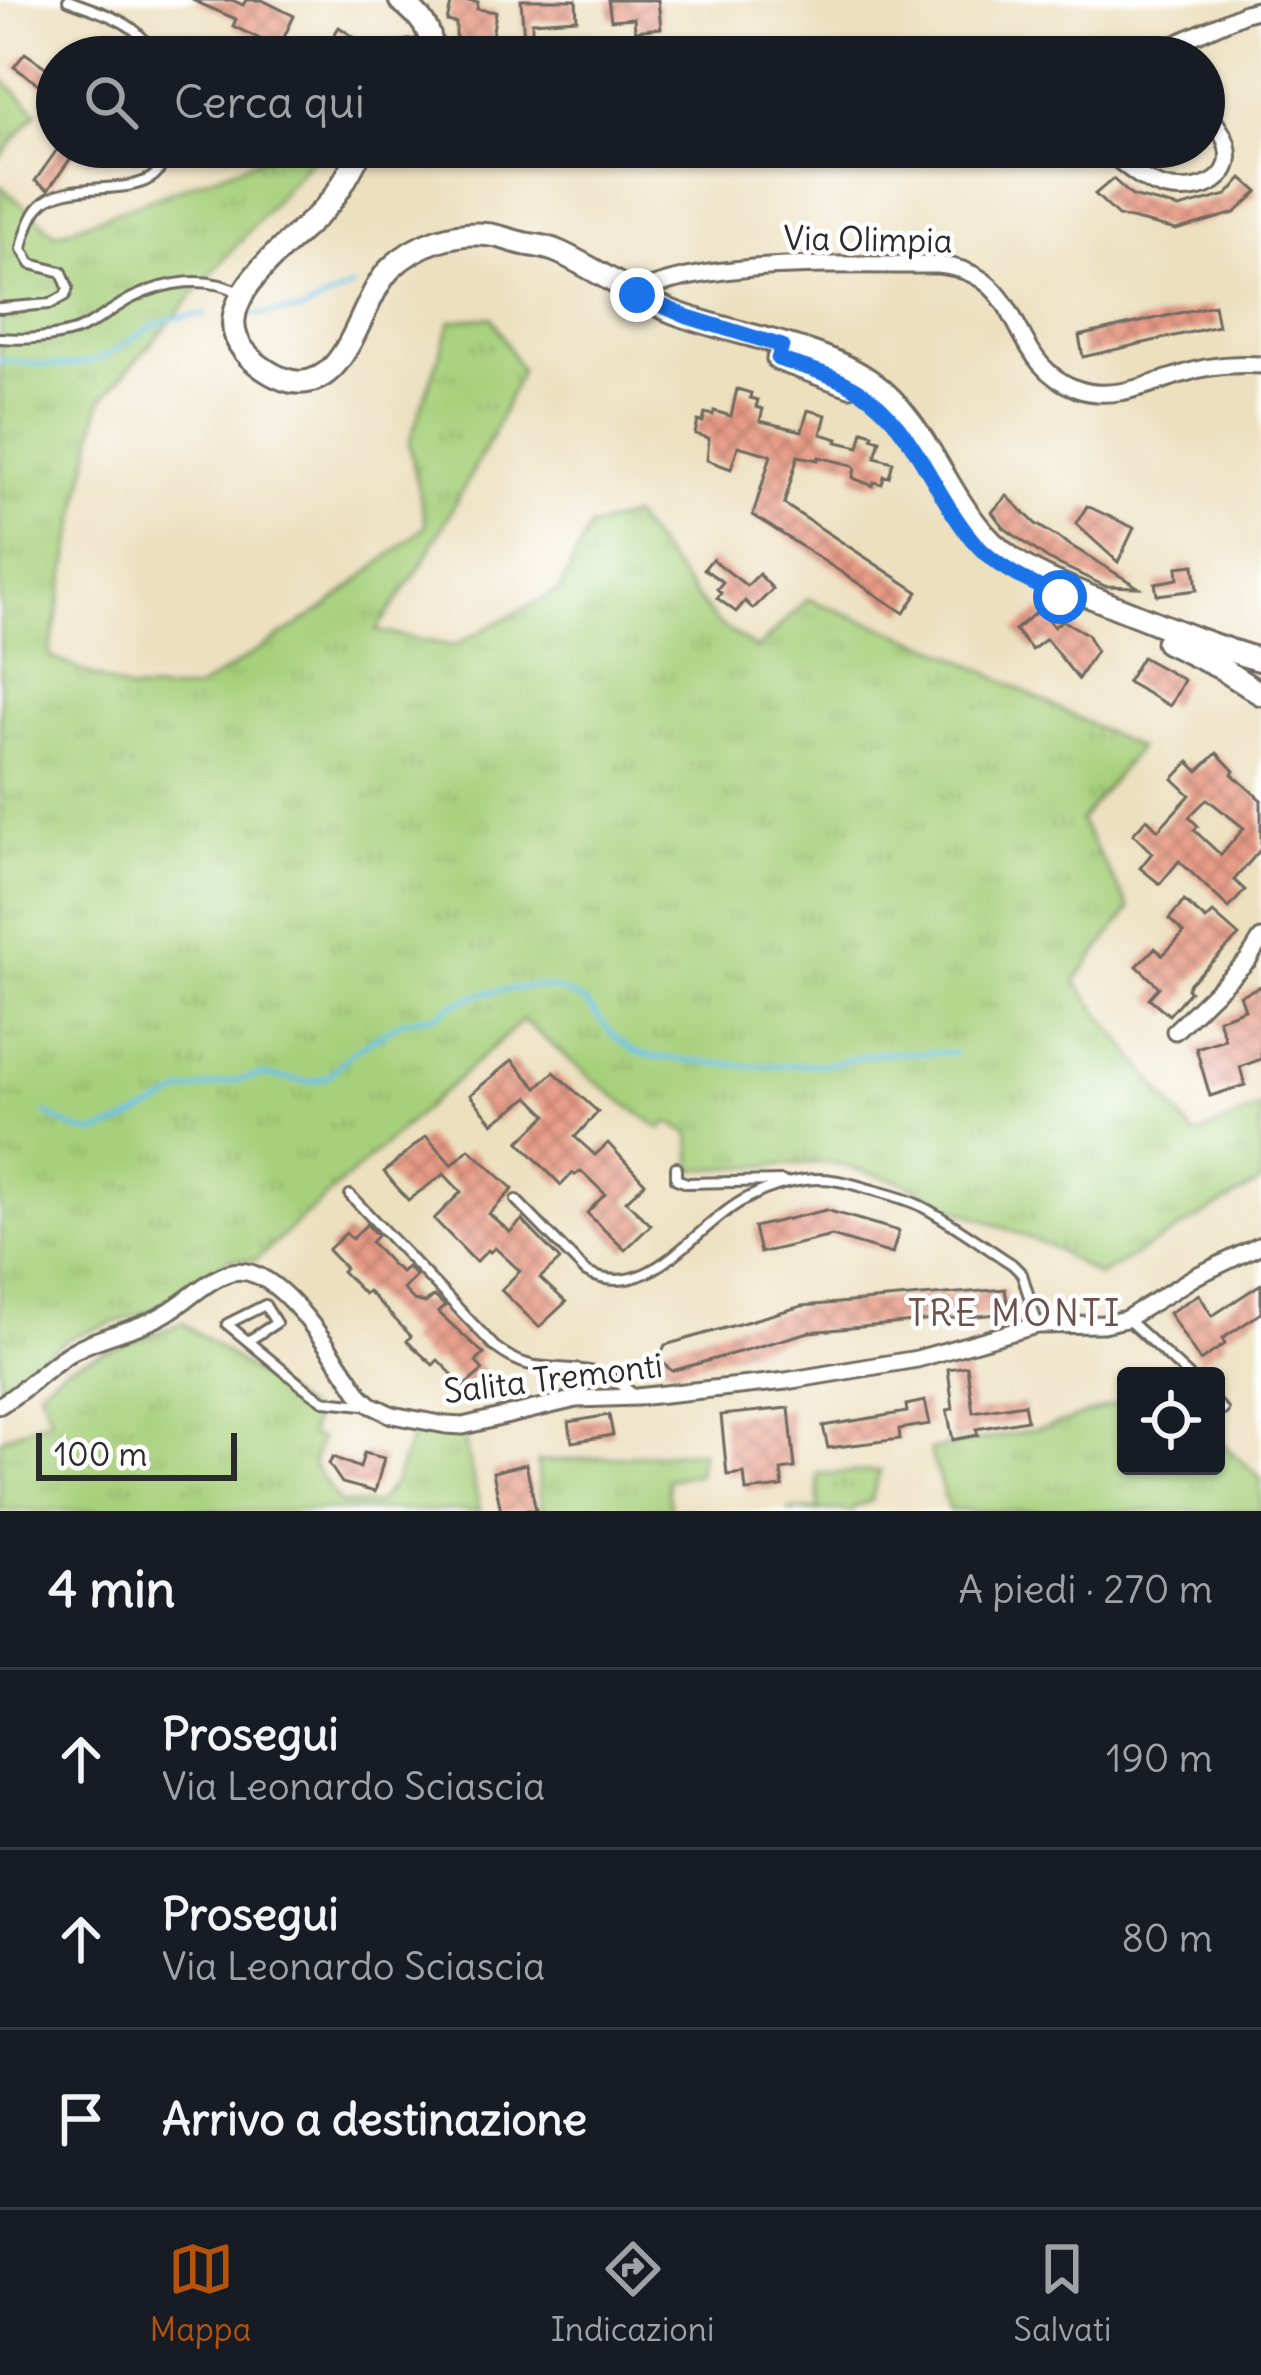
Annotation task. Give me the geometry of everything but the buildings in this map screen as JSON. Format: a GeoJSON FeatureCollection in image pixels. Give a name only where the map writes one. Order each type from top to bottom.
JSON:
{"type":"FeatureCollection","features":[{"type":"Feature","properties":{"kind":"street"},"geometry":{"type":"LineString","coordinates":[[400,0],[430,36]]}},
{"type":"Feature","properties":{"kind":"street"},"geometry":{"type":"LineString","coordinates":[[1193,36],[1261,9]]}},
{"type":"Feature","properties":{"kind":"street"},"geometry":{"type":"LineString","coordinates":[[1132,168],[1158,186],[1178,190],[1205,186],[1224,173],[1229,154],[1225,140]]}},
{"type":"Feature","properties":{"kind":"street"},"geometry":{"type":"LineString","coordinates":[[351,168],[331,201],[236,303],[232,320],[244,351],[278,377],[302,382],[323,375],[340,360],[380,280],[411,253],[437,240],[467,234],[549,247],[626,297],[671,311],[729,338],[826,359],[855,371],[888,396],[970,517],[1005,555],[1223,659],[1261,694]]}},
{"type":"Feature","properties":{"kind":"street","name":"Via Olimpia"},"geometry":{"type":"LineString","coordinates":[[626,297],[682,278],[757,268],[960,267],[993,286],[1004,299],[1033,356],[1066,384],[1082,391],[1121,392],[1204,368],[1261,365]]}},
{"type":"Feature","properties":{"kind":"street"},"geometry":{"type":"LineString","coordinates":[[1223,659],[1261,661]]}},
{"type":"Feature","properties":{"kind":"street"},"geometry":{"type":"LineString","coordinates":[[1174,1031],[1248,960],[1261,939]]}},
{"type":"Feature","properties":{"kind":"street","name":"Salita Tremonti"},"geometry":{"type":"LineString","coordinates":[[371,1405],[392,1415],[463,1426],[554,1402],[786,1381],[917,1359],[1037,1324],[1103,1324],[1126,1319],[1196,1276],[1261,1245]]}},
{"type":"Feature","properties":{"kind":"street"},"geometry":{"type":"LineString","coordinates":[[0,1406],[70,1352],[158,1318],[227,1273],[245,1271],[288,1298],[371,1405]]}},
{"type":"Feature","properties":{"kind":"lane"},"geometry":{"type":"LineString","coordinates":[[68,0],[141,36]]}},
{"type":"Feature","properties":{"kind":"lane"},"geometry":{"type":"LineString","coordinates":[[0,308],[50,304],[68,288],[62,272],[31,264],[22,249],[40,206],[62,192],[129,186],[152,178],[159,168]]}},
{"type":"Feature","properties":{"kind":"lane"},"geometry":{"type":"LineString","coordinates":[[0,338],[76,331],[133,298],[177,284],[217,282],[242,294]]}},
{"type":"Feature","properties":{"kind":"lane"},"geometry":{"type":"LineString","coordinates":[[676,1167],[676,1179],[687,1183],[826,1179],[920,1205],[1022,1274],[1037,1324]]}},
{"type":"Feature","properties":{"kind":"lane"},"geometry":{"type":"LineString","coordinates":[[516,1200],[586,1272],[600,1280],[628,1280],[652,1271],[740,1202],[790,1180]]}},
{"type":"Feature","properties":{"kind":"lane"},"geometry":{"type":"LineString","coordinates":[[350,1196],[515,1362],[596,1372],[637,1397]]}},
{"type":"Feature","properties":{"kind":"lane"},"geometry":{"type":"LineString","coordinates":[[248,1341],[276,1323],[266,1305],[227,1324],[248,1341],[324,1401],[371,1405]]}},
{"type":"Feature","properties":{"kind":"lane"},"geometry":{"type":"LineString","coordinates":[[1126,1319],[1179,1367]]}},
{"type":"Feature","properties":{"kind":"green space"},"geometry":{"type":"Polygon","coordinates":[[[0,76],[36,113],[0,157],[0,76]]]}},
{"type":"Feature","properties":{"kind":"green space"},"geometry":{"type":"Polygon","coordinates":[[[236,168],[304,168],[100,402],[49,656],[129,691],[196,690],[326,607],[426,526],[409,443],[451,321],[492,317],[521,370],[492,436],[421,566],[376,631],[453,646],[560,590],[589,528],[632,516],[717,623],[757,649],[808,599],[939,649],[1138,748],[1080,821],[1130,909],[1075,981],[1195,1136],[1261,1107],[1261,1182],[1098,1276],[1052,1247],[902,1182],[830,1162],[693,1170],[690,1134],[668,1122],[661,1129],[593,1080],[523,1020],[256,1260],[230,1259],[156,1309],[73,1336],[0,1388],[0,185],[56,234],[236,168]]]}},
{"type":"Feature","properties":{"kind":"green space"},"geometry":{"type":"Polygon","coordinates":[[[183,1323],[315,1415],[309,1434],[320,1439],[313,1465],[340,1503],[377,1504],[395,1482],[416,1423],[462,1429],[480,1511],[0,1511],[0,1439],[51,1418],[39,1389],[64,1368],[183,1323]]]}},
{"type":"Feature","properties":{"kind":"green space"},"geometry":{"type":"Polygon","coordinates":[[[1117,1403],[1117,1475],[1225,1475],[1225,1446],[1261,1478],[1261,1511],[949,1511],[930,1450],[1049,1427],[1117,1403]]]}},
{"type":"Feature","properties":{"kind":"green space"},"geometry":{"type":"Polygon","coordinates":[[[701,1451],[698,1474],[667,1480],[671,1511],[542,1511],[537,1462],[701,1451]]]}},
{"type":"Feature","properties":{"kind":"green space"},"geometry":{"type":"Polygon","coordinates":[[[880,1471],[871,1501],[853,1511],[787,1511],[818,1510],[818,1474],[880,1471]]]}},
{"type":"Feature","properties":{"kind":"waterway"},"geometry":{"type":"LineString","coordinates":[[253,315],[302,311],[352,287]]}},
{"type":"Feature","properties":{"kind":"waterway"},"geometry":{"type":"LineString","coordinates":[[0,360],[53,366],[85,363],[158,324],[206,315]]}},
{"type":"Feature","properties":{"kind":"waterway"},"geometry":{"type":"LineString","coordinates":[[46,1113],[74,1129],[94,1133],[184,1092],[261,1075],[311,1082],[328,1077],[354,1051],[403,1021],[437,1015],[484,993],[536,986],[560,990],[585,1002],[615,1037],[634,1051],[655,1057],[747,1066],[828,1064],[880,1053],[954,1053]]}},
{"type":"Feature","properties":{"kind":"district","name":"TRE MONTI"},"geometry":{"type":"Point","coordinates":[1015,1313]}},
{"type":"Feature","properties":{"kind":"route"},"geometry":{"type":"LineString","coordinates":[[637,295],[688,317],[782,346],[778,359],[837,378],[869,397],[895,422],[974,542],[1009,571],[1060,597]]}}]}
